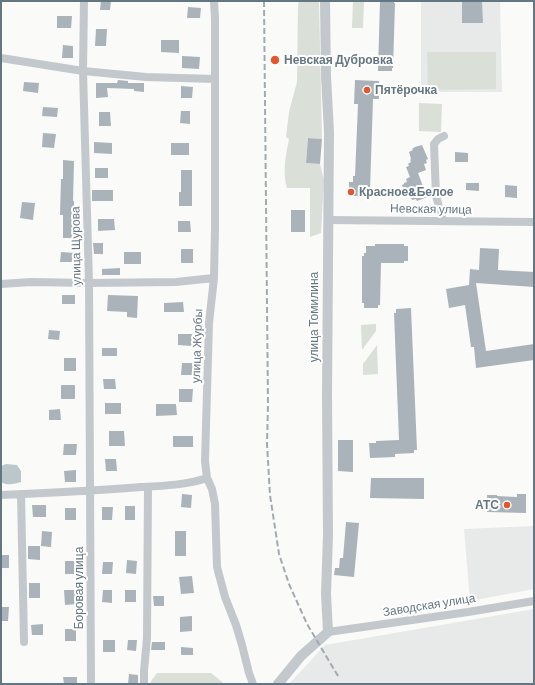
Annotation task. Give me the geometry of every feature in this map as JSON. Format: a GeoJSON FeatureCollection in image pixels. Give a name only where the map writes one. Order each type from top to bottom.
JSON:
{"type":"FeatureCollection","features":[{"type":"Feature","properties":{"kind":"street","name":"улица Щурова"},"geometry":{"type":"LineString","coordinates":[[84,1],[90,491]]}},
{"type":"Feature","properties":{"kind":"street","name":"улица Журбы"},"geometry":{"type":"LineString","coordinates":[[214,1],[215,228],[214,278],[209,323],[205,461],[207,478],[212,489],[215,504],[217,568],[225,597],[236,625],[253,684]]}},
{"type":"Feature","properties":{"kind":"street","name":"улица Томилина"},"geometry":{"type":"LineString","coordinates":[[325,1],[326,76],[329,132],[327,379],[328,534],[326,594],[328,632]]}},
{"type":"Feature","properties":{"kind":"street"},"geometry":{"type":"LineString","coordinates":[[1,58],[84,71],[146,78],[214,79]]}},
{"type":"Feature","properties":{"kind":"street"},"geometry":{"type":"LineString","coordinates":[[443,221],[436,196],[434,144],[438,139],[444,136]]}},
{"type":"Feature","properties":{"kind":"street","name":"Невская улица"},"geometry":{"type":"LineString","coordinates":[[328,220],[534,222]]}},
{"type":"Feature","properties":{"kind":"street"},"geometry":{"type":"LineString","coordinates":[[1,284],[31,282],[176,282],[214,278]]}},
{"type":"Feature","properties":{"kind":"street"},"geometry":{"type":"LineString","coordinates":[[1,495],[148,487],[196,482],[207,478]]}},
{"type":"Feature","properties":{"kind":"street"},"geometry":{"type":"LineString","coordinates":[[144,684],[147,638],[148,487]]}},
{"type":"Feature","properties":{"kind":"street","name":"Боровая улица"},"geometry":{"type":"LineString","coordinates":[[90,491],[91,684]]}},
{"type":"Feature","properties":{"kind":"street"},"geometry":{"type":"LineString","coordinates":[[21,494],[24,642]]}},
{"type":"Feature","properties":{"kind":"street","name":"Заводская улица"},"geometry":{"type":"LineString","coordinates":[[328,632],[534,601]]}},
{"type":"Feature","properties":{"kind":"street"},"geometry":{"type":"LineString","coordinates":[[278,684],[301,656],[328,632]]}},
{"type":"Feature","properties":{"kind":"shaded area"},"geometry":{"type":"Polygon","coordinates":[[[299,1],[319,1],[322,139],[308,138],[306,163],[320,164],[324,180],[321,233],[310,237],[310,188],[287,188],[285,176],[285,164],[289,139],[286,137],[289,112],[297,82],[299,1]]]}},
{"type":"Feature","properties":{"kind":"shaded area"},"geometry":{"type":"Polygon","coordinates":[[[353,1],[364,1],[363,28],[352,28],[353,1]]]}},
{"type":"Feature","properties":{"kind":"shaded area"},"geometry":{"type":"Polygon","coordinates":[[[421,1],[500,1],[502,92],[421,92],[421,1]]]}},
{"type":"Feature","properties":{"kind":"shaded area"},"geometry":{"type":"Polygon","coordinates":[[[427,52],[496,52],[496,89],[428,90],[427,52]]]}},
{"type":"Feature","properties":{"kind":"shaded area"},"geometry":{"type":"Polygon","coordinates":[[[419,103],[442,104],[441,132],[419,131],[419,103]]]}},
{"type":"Feature","properties":{"kind":"shaded area"},"geometry":{"type":"Polygon","coordinates":[[[376,324],[376,331],[362,350],[361,325],[376,324]]]}},
{"type":"Feature","properties":{"kind":"shaded area"},"geometry":{"type":"Polygon","coordinates":[[[377,345],[378,374],[363,375],[363,364],[377,345]]]}},
{"type":"Feature","properties":{"kind":"shaded area"},"geometry":{"type":"Polygon","coordinates":[[[6,464],[17,465],[21,471],[21,482],[8,484],[1,482],[1,466],[6,464]]]}},
{"type":"Feature","properties":{"kind":"shaded area"},"geometry":{"type":"Polygon","coordinates":[[[534,526],[534,589],[470,601],[464,529],[534,526]]]}},
{"type":"Feature","properties":{"kind":"shaded area"},"geometry":{"type":"Polygon","coordinates":[[[534,609],[534,684],[289,684],[325,645],[534,609]]]}},
{"type":"Feature","properties":{"kind":"shaded area"},"geometry":{"type":"Polygon","coordinates":[[[157,673],[211,673],[224,684],[151,684],[151,681],[157,673]]]}},
{"type":"Feature","properties":{"kind":"building"},"geometry":{"type":"Polygon","coordinates":[[[101,1],[111,1],[110,10],[100,10],[101,1]]]}},
{"type":"Feature","properties":{"kind":"building"},"geometry":{"type":"Polygon","coordinates":[[[380,1],[394,1],[395,3],[392,71],[378,71],[380,1]]]}},
{"type":"Feature","properties":{"kind":"building"},"geometry":{"type":"Polygon","coordinates":[[[462,1],[482,1],[483,23],[462,23],[462,1]]]}},
{"type":"Feature","properties":{"kind":"building"},"geometry":{"type":"Polygon","coordinates":[[[188,7],[201,8],[200,18],[187,18],[188,7]]]}},
{"type":"Feature","properties":{"kind":"building"},"geometry":{"type":"Polygon","coordinates":[[[57,16],[72,16],[71,28],[57,28],[57,16]]]}},
{"type":"Feature","properties":{"kind":"building"},"geometry":{"type":"Polygon","coordinates":[[[96,29],[107,29],[106,46],[95,46],[96,29]]]}},
{"type":"Feature","properties":{"kind":"building"},"geometry":{"type":"Polygon","coordinates":[[[161,40],[179,40],[179,53],[161,52],[161,40]]]}},
{"type":"Feature","properties":{"kind":"building"},"geometry":{"type":"Polygon","coordinates":[[[63,45],[73,46],[73,58],[62,58],[63,45]]]}},
{"type":"Feature","properties":{"kind":"building"},"geometry":{"type":"Polygon","coordinates":[[[182,56],[200,57],[199,69],[182,68],[182,56]]]}},
{"type":"Feature","properties":{"kind":"building"},"geometry":{"type":"Polygon","coordinates":[[[118,80],[128,81],[128,83],[144,83],[144,92],[134,91],[134,89],[107,88],[108,97],[96,98],[96,83],[117,83],[118,80]]]}},
{"type":"Feature","properties":{"kind":"building"},"geometry":{"type":"Polygon","coordinates":[[[355,80],[379,81],[379,99],[373,99],[370,190],[366,190],[366,196],[349,196],[349,182],[353,182],[353,176],[355,176],[358,104],[354,104],[355,80]]]}},
{"type":"Feature","properties":{"kind":"building"},"geometry":{"type":"Polygon","coordinates":[[[24,82],[39,83],[38,93],[23,91],[24,82]]]}},
{"type":"Feature","properties":{"kind":"building"},"geometry":{"type":"Polygon","coordinates":[[[181,86],[193,87],[192,98],[181,98],[181,86]]]}},
{"type":"Feature","properties":{"kind":"building"},"geometry":{"type":"Polygon","coordinates":[[[43,107],[58,108],[57,117],[42,116],[43,107]]]}},
{"type":"Feature","properties":{"kind":"building"},"geometry":{"type":"Polygon","coordinates":[[[181,111],[190,111],[190,124],[180,123],[181,111]]]}},
{"type":"Feature","properties":{"kind":"building"},"geometry":{"type":"Polygon","coordinates":[[[99,112],[110,112],[111,126],[99,126],[99,112]]]}},
{"type":"Feature","properties":{"kind":"building"},"geometry":{"type":"Polygon","coordinates":[[[43,133],[56,134],[54,148],[42,147],[43,133]]]}},
{"type":"Feature","properties":{"kind":"building"},"geometry":{"type":"Polygon","coordinates":[[[308,138],[322,139],[320,164],[306,163],[308,138]]]}},
{"type":"Feature","properties":{"kind":"building"},"geometry":{"type":"Polygon","coordinates":[[[94,142],[112,143],[112,154],[94,153],[94,142]]]}},
{"type":"Feature","properties":{"kind":"building"},"geometry":{"type":"Polygon","coordinates":[[[171,143],[189,143],[189,155],[171,155],[171,143]]]}},
{"type":"Feature","properties":{"kind":"building"},"geometry":{"type":"Polygon","coordinates":[[[422,145],[428,159],[426,160],[427,163],[424,164],[426,170],[418,173],[427,197],[417,201],[416,199],[412,200],[409,193],[408,194],[405,191],[402,185],[407,182],[406,179],[410,177],[406,167],[409,166],[408,164],[411,162],[409,152],[415,147],[422,145]]]}},
{"type":"Feature","properties":{"kind":"building"},"geometry":{"type":"Polygon","coordinates":[[[455,152],[468,153],[468,162],[455,162],[455,152]]]}},
{"type":"Feature","properties":{"kind":"building"},"geometry":{"type":"Polygon","coordinates":[[[63,160],[74,161],[73,201],[75,238],[63,238],[63,215],[60,215],[63,160]]]}},
{"type":"Feature","properties":{"kind":"building"},"geometry":{"type":"Polygon","coordinates":[[[95,168],[108,168],[108,178],[95,178],[95,168]]]}},
{"type":"Feature","properties":{"kind":"building"},"geometry":{"type":"Polygon","coordinates":[[[181,170],[192,170],[192,206],[179,206],[179,192],[181,192],[181,170]]]}},
{"type":"Feature","properties":{"kind":"building"},"geometry":{"type":"Polygon","coordinates":[[[466,183],[479,183],[479,191],[466,190],[466,183]]]}},
{"type":"Feature","properties":{"kind":"building"},"geometry":{"type":"Polygon","coordinates":[[[505,185],[517,186],[517,198],[505,197],[505,185]]]}},
{"type":"Feature","properties":{"kind":"building"},"geometry":{"type":"Polygon","coordinates":[[[92,190],[113,190],[113,201],[92,201],[92,190]]]}},
{"type":"Feature","properties":{"kind":"building"},"geometry":{"type":"Polygon","coordinates":[[[22,202],[35,203],[33,220],[20,218],[22,202]]]}},
{"type":"Feature","properties":{"kind":"building"},"geometry":{"type":"Polygon","coordinates":[[[291,210],[305,210],[305,232],[291,232],[291,210]]]}},
{"type":"Feature","properties":{"kind":"building"},"geometry":{"type":"Polygon","coordinates":[[[98,219],[114,219],[115,230],[98,231],[98,219]]]}},
{"type":"Feature","properties":{"kind":"building"},"geometry":{"type":"Polygon","coordinates":[[[178,221],[190,221],[191,232],[178,232],[178,221]]]}},
{"type":"Feature","properties":{"kind":"building"},"geometry":{"type":"Polygon","coordinates":[[[93,243],[103,243],[103,254],[94,254],[93,243]]]}},
{"type":"Feature","properties":{"kind":"building"},"geometry":{"type":"Polygon","coordinates":[[[375,244],[404,244],[404,246],[408,246],[408,261],[404,261],[404,263],[381,263],[380,305],[378,305],[378,308],[364,308],[364,303],[362,303],[362,256],[366,253],[366,246],[375,246],[375,244]]]}},
{"type":"Feature","properties":{"kind":"building"},"geometry":{"type":"Polygon","coordinates":[[[480,248],[499,249],[498,270],[534,272],[534,287],[476,283],[486,351],[534,344],[534,360],[476,368],[474,347],[471,347],[465,305],[449,308],[446,289],[469,285],[470,269],[479,270],[480,248]]]}},
{"type":"Feature","properties":{"kind":"building"},"geometry":{"type":"Polygon","coordinates":[[[181,249],[193,249],[193,263],[181,263],[181,249]]]}},
{"type":"Feature","properties":{"kind":"building"},"geometry":{"type":"Polygon","coordinates":[[[61,252],[75,253],[75,262],[60,262],[61,252]]]}},
{"type":"Feature","properties":{"kind":"building"},"geometry":{"type":"Polygon","coordinates":[[[124,252],[141,252],[141,264],[124,264],[124,252]]]}},
{"type":"Feature","properties":{"kind":"building"},"geometry":{"type":"Polygon","coordinates":[[[120,268],[120,275],[102,275],[102,269],[120,268]]]}},
{"type":"Feature","properties":{"kind":"building"},"geometry":{"type":"Polygon","coordinates":[[[62,295],[75,295],[75,304],[62,304],[62,295]]]}},
{"type":"Feature","properties":{"kind":"building"},"geometry":{"type":"Polygon","coordinates":[[[108,295],[138,296],[137,318],[127,317],[127,312],[107,311],[108,295]]]}},
{"type":"Feature","properties":{"kind":"building"},"geometry":{"type":"Polygon","coordinates":[[[183,302],[184,312],[164,312],[164,303],[183,302]]]}},
{"type":"Feature","properties":{"kind":"building"},"geometry":{"type":"Polygon","coordinates":[[[411,308],[417,450],[414,450],[414,453],[395,454],[395,457],[370,458],[369,443],[376,443],[376,441],[399,440],[394,313],[396,313],[396,309],[411,308]]]}},
{"type":"Feature","properties":{"kind":"building"},"geometry":{"type":"Polygon","coordinates":[[[49,330],[60,331],[59,340],[48,339],[49,330]]]}},
{"type":"Feature","properties":{"kind":"building"},"geometry":{"type":"Polygon","coordinates":[[[178,334],[192,334],[192,346],[178,345],[178,334]]]}},
{"type":"Feature","properties":{"kind":"building"},"geometry":{"type":"Polygon","coordinates":[[[102,348],[117,348],[117,356],[102,356],[102,348]]]}},
{"type":"Feature","properties":{"kind":"building"},"geometry":{"type":"Polygon","coordinates":[[[64,358],[76,358],[76,371],[64,371],[64,358]]]}},
{"type":"Feature","properties":{"kind":"building"},"geometry":{"type":"Polygon","coordinates":[[[182,363],[193,363],[193,375],[181,375],[182,363]]]}},
{"type":"Feature","properties":{"kind":"building"},"geometry":{"type":"Polygon","coordinates":[[[103,379],[115,379],[116,389],[104,389],[103,379]]]}},
{"type":"Feature","properties":{"kind":"building"},"geometry":{"type":"Polygon","coordinates":[[[61,385],[75,385],[75,399],[61,399],[61,385]]]}},
{"type":"Feature","properties":{"kind":"building"},"geometry":{"type":"Polygon","coordinates":[[[179,389],[193,389],[192,402],[179,402],[179,389]]]}},
{"type":"Feature","properties":{"kind":"building"},"geometry":{"type":"Polygon","coordinates":[[[105,403],[121,403],[121,414],[105,414],[105,403]]]}},
{"type":"Feature","properties":{"kind":"building"},"geometry":{"type":"Polygon","coordinates":[[[156,404],[176,404],[177,415],[156,416],[156,404]]]}},
{"type":"Feature","properties":{"kind":"building"},"geometry":{"type":"Polygon","coordinates":[[[60,409],[61,420],[49,420],[49,410],[60,409]]]}},
{"type":"Feature","properties":{"kind":"building"},"geometry":{"type":"Polygon","coordinates":[[[109,431],[124,431],[125,446],[109,446],[109,431]]]}},
{"type":"Feature","properties":{"kind":"building"},"geometry":{"type":"Polygon","coordinates":[[[173,436],[193,436],[193,447],[173,447],[173,436]]]}},
{"type":"Feature","properties":{"kind":"building"},"geometry":{"type":"Polygon","coordinates":[[[338,440],[353,440],[353,472],[338,471],[338,440]]]}},
{"type":"Feature","properties":{"kind":"building"},"geometry":{"type":"Polygon","coordinates":[[[64,444],[77,444],[76,455],[63,455],[64,444]]]}},
{"type":"Feature","properties":{"kind":"building"},"geometry":{"type":"Polygon","coordinates":[[[105,459],[116,459],[117,471],[106,471],[105,459]]]}},
{"type":"Feature","properties":{"kind":"building"},"geometry":{"type":"Polygon","coordinates":[[[76,470],[76,482],[65,482],[64,471],[76,470]]]}},
{"type":"Feature","properties":{"kind":"building"},"geometry":{"type":"Polygon","coordinates":[[[371,478],[424,478],[424,499],[370,498],[371,478]]]}},
{"type":"Feature","properties":{"kind":"building"},"geometry":{"type":"Polygon","coordinates":[[[182,494],[192,495],[191,508],[181,507],[182,494]]]}},
{"type":"Feature","properties":{"kind":"building","name":"АТС"},"geometry":{"type":"Polygon","coordinates":[[[517,494],[526,494],[526,513],[487,512],[487,495],[517,497],[517,494]]]}},
{"type":"Feature","properties":{"kind":"building"},"geometry":{"type":"Polygon","coordinates":[[[32,505],[46,505],[46,517],[33,517],[32,505]]]}},
{"type":"Feature","properties":{"kind":"building"},"geometry":{"type":"Polygon","coordinates":[[[125,506],[135,506],[135,520],[125,520],[125,506]]]}},
{"type":"Feature","properties":{"kind":"building"},"geometry":{"type":"Polygon","coordinates":[[[102,507],[113,507],[112,520],[102,520],[102,507]]]}},
{"type":"Feature","properties":{"kind":"building"},"geometry":{"type":"Polygon","coordinates":[[[65,508],[76,508],[76,520],[65,520],[65,508]]]}},
{"type":"Feature","properties":{"kind":"building"},"geometry":{"type":"Polygon","coordinates":[[[346,522],[359,523],[354,577],[334,575],[335,568],[339,568],[340,558],[343,558],[346,522]]]}},
{"type":"Feature","properties":{"kind":"building"},"geometry":{"type":"Polygon","coordinates":[[[42,531],[52,532],[51,547],[41,546],[42,531]]]}},
{"type":"Feature","properties":{"kind":"building"},"geometry":{"type":"Polygon","coordinates":[[[175,531],[186,531],[186,556],[175,556],[175,531]]]}},
{"type":"Feature","properties":{"kind":"building"},"geometry":{"type":"Polygon","coordinates":[[[28,546],[40,546],[40,560],[28,559],[28,546]]]}},
{"type":"Feature","properties":{"kind":"building"},"geometry":{"type":"Polygon","coordinates":[[[1,555],[9,555],[9,568],[1,568],[1,555]]]}},
{"type":"Feature","properties":{"kind":"building"},"geometry":{"type":"Polygon","coordinates":[[[127,560],[137,561],[136,574],[126,573],[127,560]]]}},
{"type":"Feature","properties":{"kind":"building"},"geometry":{"type":"Polygon","coordinates":[[[65,561],[76,561],[76,574],[65,574],[65,561]]]}},
{"type":"Feature","properties":{"kind":"building"},"geometry":{"type":"Polygon","coordinates":[[[103,562],[113,562],[112,574],[102,574],[103,562]]]}},
{"type":"Feature","properties":{"kind":"building"},"geometry":{"type":"Polygon","coordinates":[[[192,576],[194,593],[181,594],[179,577],[192,576]]]}},
{"type":"Feature","properties":{"kind":"building"},"geometry":{"type":"Polygon","coordinates":[[[29,583],[40,583],[40,598],[29,598],[29,583]]]}},
{"type":"Feature","properties":{"kind":"building"},"geometry":{"type":"Polygon","coordinates":[[[64,590],[76,590],[77,604],[65,605],[64,590]]]}},
{"type":"Feature","properties":{"kind":"building"},"geometry":{"type":"Polygon","coordinates":[[[103,590],[112,590],[112,603],[102,602],[103,590]]]}},
{"type":"Feature","properties":{"kind":"building"},"geometry":{"type":"Polygon","coordinates":[[[125,590],[136,590],[136,602],[125,602],[125,590]]]}},
{"type":"Feature","properties":{"kind":"building"},"geometry":{"type":"Polygon","coordinates":[[[153,596],[164,596],[164,606],[154,606],[153,596]]]}},
{"type":"Feature","properties":{"kind":"building"},"geometry":{"type":"Polygon","coordinates":[[[1,607],[9,607],[8,621],[1,621],[1,607]]]}},
{"type":"Feature","properties":{"kind":"building"},"geometry":{"type":"Polygon","coordinates":[[[192,616],[192,631],[180,632],[180,617],[192,616]]]}},
{"type":"Feature","properties":{"kind":"building"},"geometry":{"type":"Polygon","coordinates":[[[43,624],[43,635],[32,635],[31,625],[43,624]]]}},
{"type":"Feature","properties":{"kind":"building"},"geometry":{"type":"Polygon","coordinates":[[[65,629],[76,629],[76,641],[65,641],[65,629]]]}},
{"type":"Feature","properties":{"kind":"building"},"geometry":{"type":"Polygon","coordinates":[[[103,640],[115,640],[115,652],[103,652],[103,640]]]}},
{"type":"Feature","properties":{"kind":"building"},"geometry":{"type":"Polygon","coordinates":[[[128,640],[137,640],[136,651],[127,650],[128,640]]]}},
{"type":"Feature","properties":{"kind":"building"},"geometry":{"type":"Polygon","coordinates":[[[152,642],[165,642],[165,650],[151,650],[152,642]]]}},
{"type":"Feature","properties":{"kind":"building"},"geometry":{"type":"Polygon","coordinates":[[[181,647],[193,648],[193,655],[181,655],[181,647]]]}},
{"type":"Feature","properties":{"kind":"building"},"geometry":{"type":"Polygon","coordinates":[[[129,674],[138,675],[138,684],[128,684],[129,674]]]}},
{"type":"Feature","properties":{"kind":"building"},"geometry":{"type":"Polygon","coordinates":[[[63,677],[77,677],[77,684],[64,684],[63,677]]]}},
{"type":"Feature","properties":{"kind":"railway"},"geometry":{"type":"LineString","coordinates":[[264,1],[268,405],[267,444],[270,495],[279,554],[289,584],[307,624],[338,676]]}},
{"type":"Feature","properties":{"kind":"place","name":"Невская Дубровка"},"geometry":{"type":"Point","coordinates":[275,60]}},
{"type":"Feature","properties":{"kind":"place","name":"Пятёрочка"},"geometry":{"type":"Point","coordinates":[367,90]}},
{"type":"Feature","properties":{"kind":"place","name":"Красное&Белое"},"geometry":{"type":"Point","coordinates":[351,192]}},
{"type":"Feature","properties":{"kind":"place","name":"АТС"},"geometry":{"type":"Point","coordinates":[507,505]}}]}
